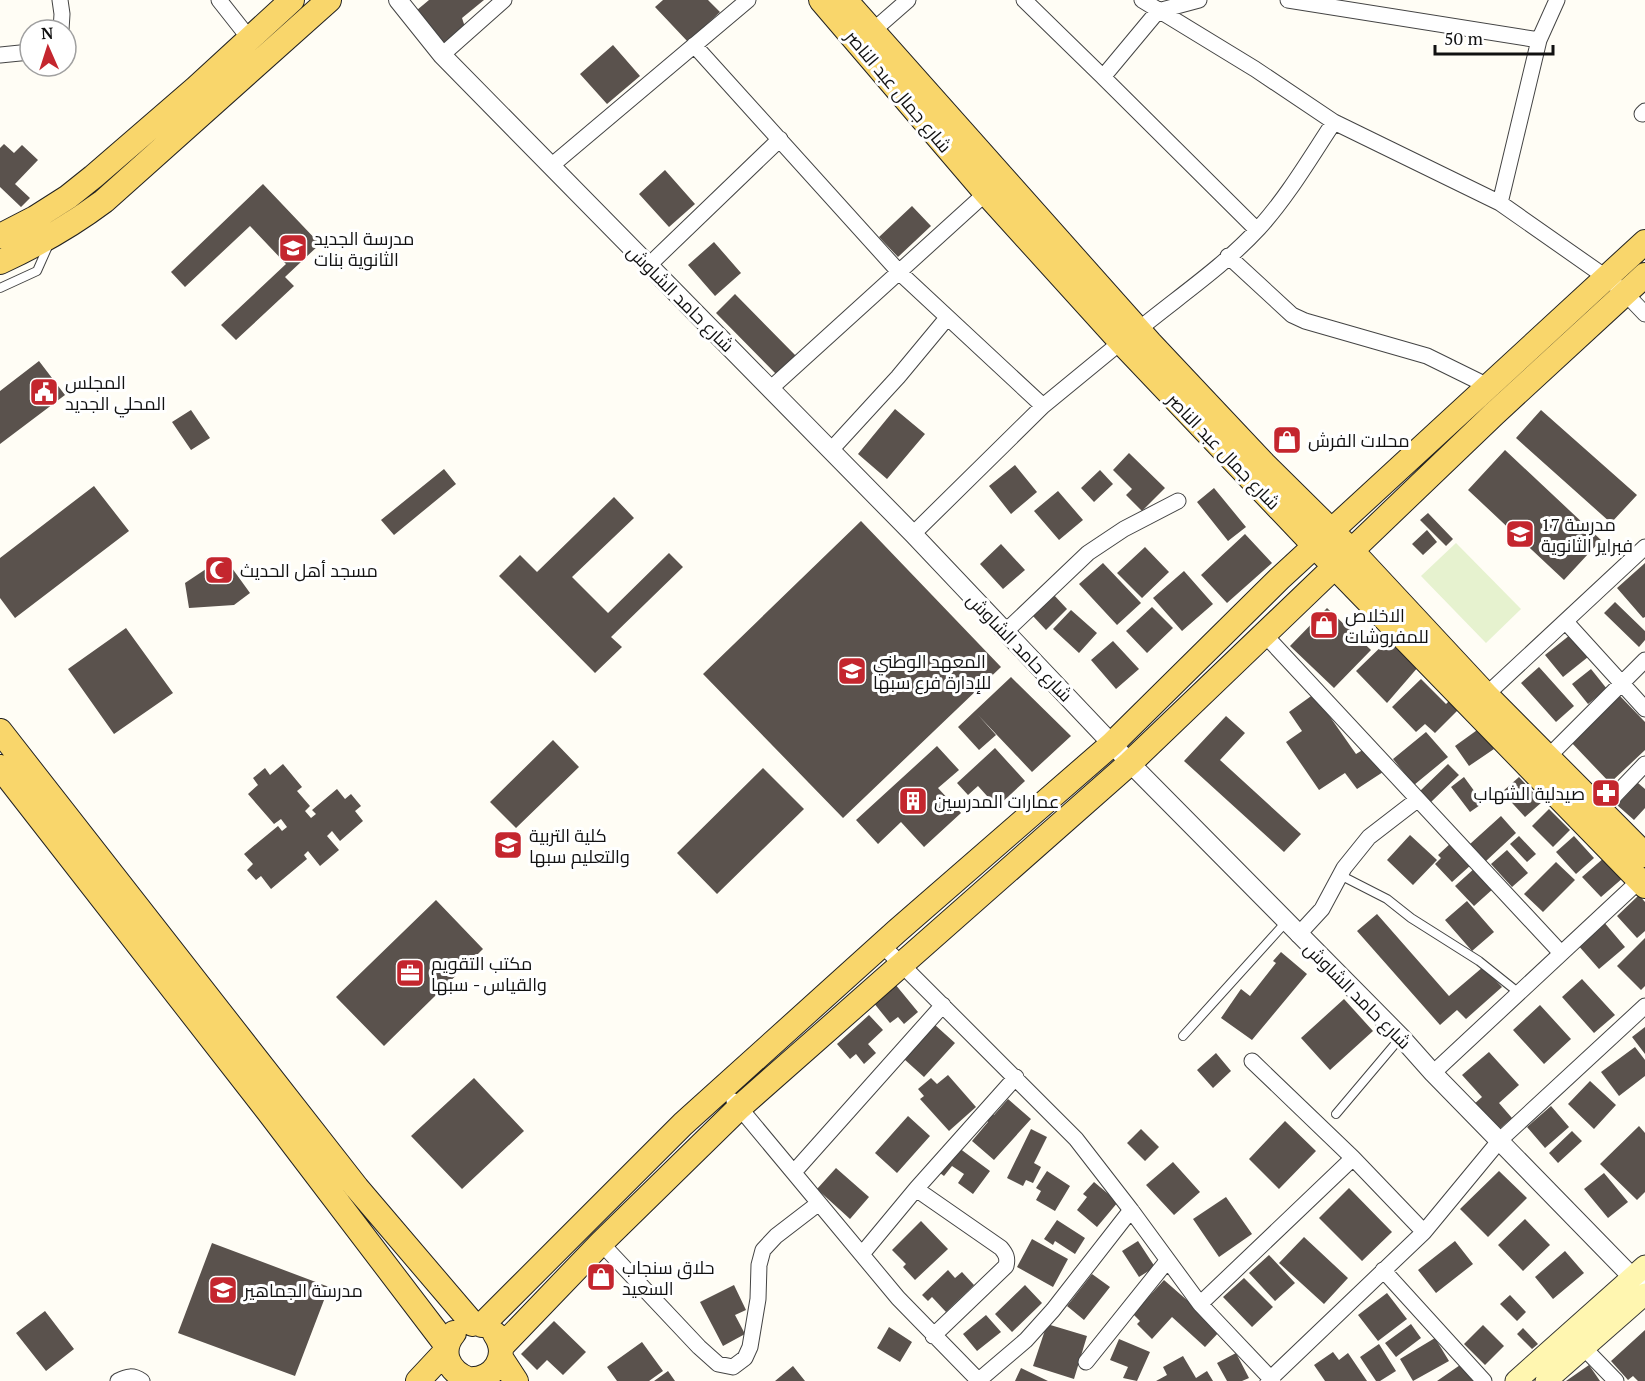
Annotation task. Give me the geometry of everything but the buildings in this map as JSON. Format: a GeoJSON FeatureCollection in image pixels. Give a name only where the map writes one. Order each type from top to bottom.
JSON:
{"type":"FeatureCollection","features":[{"type":"Feature","properties":{"kind":"main road"},"geometry":{"type":"LineString","coordinates":[[0,236],[36,218],[68,197],[196,88],[292,0]]}},
{"type":"Feature","properties":{"kind":"main road"},"geometry":{"type":"LineString","coordinates":[[0,262],[78,221],[105,201],[329,0]]}},
{"type":"Feature","properties":{"kind":"main road","name":"شارع جمال عبد الناصر"},"geometry":{"type":"LineString","coordinates":[[821,0],[866,37],[1129,336]]}},
{"type":"Feature","properties":{"kind":"main road","name":"شارع جمال عبد الناصر"},"geometry":{"type":"LineString","coordinates":[[845,0],[866,37],[986,193],[1129,336],[1323,538],[1642,883]]}},
{"type":"Feature","properties":{"kind":"main road"},"geometry":{"type":"LineString","coordinates":[[418,1381],[446,1348],[456,1331],[477,1325],[683,1124],[882,945],[1112,744],[1323,538],[1645,243]]}},
{"type":"Feature","properties":{"kind":"main road"},"geometry":{"type":"LineString","coordinates":[[0,767],[268,1111],[446,1348],[447,1360],[452,1368],[459,1375],[471,1380],[492,1373],[501,1352],[601,1243],[740,1107],[1130,763],[1342,558],[1645,275]]}},
{"type":"Feature","properties":{"kind":"main road","name":"شارع جمال عبد الناصر"},"geometry":{"type":"LineString","coordinates":[[1342,558],[1486,695],[1645,855]]}},
{"type":"Feature","properties":{"kind":"main road"},"geometry":{"type":"LineString","coordinates":[[0,731],[357,1188],[477,1325],[495,1333],[501,1352],[516,1381]]}},
{"type":"Feature","properties":{"kind":"main road"},"geometry":{"type":"LineString","coordinates":[[1546,1381],[1584,1347],[1642,1282]]}},
{"type":"Feature","properties":{"kind":"main road"},"geometry":{"type":"LineString","coordinates":[[1516,1381],[1642,1282]]}},
{"type":"Feature","properties":{"kind":"street"},"geometry":{"type":"LineString","coordinates":[[60,0],[62,18]]}},
{"type":"Feature","properties":{"kind":"street"},"geometry":{"type":"LineString","coordinates":[[219,0],[249,38]]}},
{"type":"Feature","properties":{"kind":"street","name":"شارع حامد الشاوش"},"geometry":{"type":"LineString","coordinates":[[398,0],[441,55],[913,534],[1130,763],[1401,1037],[1432,1073],[1642,1282]]}},
{"type":"Feature","properties":{"kind":"street"},"geometry":{"type":"LineString","coordinates":[[441,55],[504,0]]}},
{"type":"Feature","properties":{"kind":"street"},"geometry":{"type":"LineString","coordinates":[[551,166],[748,0]]}},
{"type":"Feature","properties":{"kind":"street"},"geometry":{"type":"LineString","coordinates":[[866,37],[908,0]]}},
{"type":"Feature","properties":{"kind":"street"},"geometry":{"type":"LineString","coordinates":[[1024,0],[1257,230]]}},
{"type":"Feature","properties":{"kind":"street"},"geometry":{"type":"LineString","coordinates":[[1142,0],[1255,69],[1334,122],[1500,203],[1607,278],[1626,293],[1645,314]]}},
{"type":"Feature","properties":{"kind":"street"},"geometry":{"type":"LineString","coordinates":[[1104,77],[1158,11],[1199,0]]}},
{"type":"Feature","properties":{"kind":"street"},"geometry":{"type":"LineString","coordinates":[[1288,0],[1539,40]]}},
{"type":"Feature","properties":{"kind":"street"},"geometry":{"type":"LineString","coordinates":[[1500,203],[1539,40],[1557,0]]}},
{"type":"Feature","properties":{"kind":"street"},"geometry":{"type":"LineString","coordinates":[[694,45],[900,273],[1043,406]]}},
{"type":"Feature","properties":{"kind":"street"},"geometry":{"type":"LineString","coordinates":[[0,55],[18,53]]}},
{"type":"Feature","properties":{"kind":"street"},"geometry":{"type":"LineString","coordinates":[[913,534],[1043,406],[1257,230],[1279,205],[1334,122]]}},
{"type":"Feature","properties":{"kind":"street"},"geometry":{"type":"LineString","coordinates":[[649,266],[780,139]]}},
{"type":"Feature","properties":{"kind":"street"},"geometry":{"type":"LineString","coordinates":[[771,389],[986,193]]}},
{"type":"Feature","properties":{"kind":"street"},"geometry":{"type":"LineString","coordinates":[[1228,256],[1292,315],[1305,321],[1426,356],[1488,386]]}},
{"type":"Feature","properties":{"kind":"street"},"geometry":{"type":"LineString","coordinates":[[831,450],[898,377],[947,318]]}},
{"type":"Feature","properties":{"kind":"street"},"geometry":{"type":"LineString","coordinates":[[1005,632],[1088,553],[1124,529],[1178,501]]}},
{"type":"Feature","properties":{"kind":"street"},"geometry":{"type":"LineString","coordinates":[[1486,695],[1645,547]]}},
{"type":"Feature","properties":{"kind":"street"},"geometry":{"type":"LineString","coordinates":[[1566,622],[1645,709]]}},
{"type":"Feature","properties":{"kind":"street"},"geometry":{"type":"LineString","coordinates":[[1264,634],[1561,953]]}},
{"type":"Feature","properties":{"kind":"street"},"geometry":{"type":"LineString","coordinates":[[1548,757],[1645,660]]}},
{"type":"Feature","properties":{"kind":"street"},"geometry":{"type":"LineString","coordinates":[[1600,811],[1645,764]]}},
{"type":"Feature","properties":{"kind":"street"},"geometry":{"type":"LineString","coordinates":[[1292,929],[1322,909],[1340,875],[1369,837],[1417,800]]}},
{"type":"Feature","properties":{"kind":"street"},"geometry":{"type":"LineString","coordinates":[[1432,1073],[1561,953],[1642,883]]}},
{"type":"Feature","properties":{"kind":"street"},"geometry":{"type":"LineString","coordinates":[[882,945],[1076,1139],[1200,1304],[1271,1380],[1424,1232],[1500,1140],[1645,1006]]}},
{"type":"Feature","properties":{"kind":"street"},"geometry":{"type":"LineString","coordinates":[[794,1172],[943,1005]]}},
{"type":"Feature","properties":{"kind":"street"},"geometry":{"type":"LineString","coordinates":[[1252,1061],[1353,1158],[1424,1232]]}},
{"type":"Feature","properties":{"kind":"street"},"geometry":{"type":"LineString","coordinates":[[862,1254],[916,1189],[1016,1077]]}},
{"type":"Feature","properties":{"kind":"street"},"geometry":{"type":"LineString","coordinates":[[723,1088],[933,1336],[979,1381],[1026,1340],[1053,1310],[1131,1210]]}},
{"type":"Feature","properties":{"kind":"street"},"geometry":{"type":"LineString","coordinates":[[1200,1304],[1353,1158]]}},
{"type":"Feature","properties":{"kind":"street"},"geometry":{"type":"LineString","coordinates":[[916,1189],[1000,1248],[1006,1254],[1007,1260],[1006,1266],[933,1336]]}},
{"type":"Feature","properties":{"kind":"street"},"geometry":{"type":"LineString","coordinates":[[601,1243],[717,1364],[733,1367],[745,1358],[750,1347],[758,1299],[759,1264],[763,1250],[776,1236],[819,1203]]}},
{"type":"Feature","properties":{"kind":"street"},"geometry":{"type":"LineString","coordinates":[[1086,1362],[1167,1261]]}},
{"type":"Feature","properties":{"kind":"street"},"geometry":{"type":"LineString","coordinates":[[1383,1270],[1484,1381]]}},
{"type":"Feature","properties":{"kind":"street"},"geometry":{"type":"LineString","coordinates":[[1584,1347],[1616,1381]]}},
{"type":"Feature","properties":{"kind":"street"},"geometry":{"type":"LineString","coordinates":[[118,1381],[126,1377],[135,1377],[142,1381]]}},
{"type":"Feature","properties":{"kind":"lane"},"geometry":{"type":"LineString","coordinates":[[0,288],[37,272],[52,236]]}},
{"type":"Feature","properties":{"kind":"lane"},"geometry":{"type":"LineString","coordinates":[[1340,875],[1387,899],[1411,918],[1479,961],[1519,993]]}},
{"type":"Feature","properties":{"kind":"lane"},"geometry":{"type":"LineString","coordinates":[[1182,1036],[1292,929]]}},
{"type":"Feature","properties":{"kind":"lane"},"geometry":{"type":"LineString","coordinates":[[1336,1114],[1401,1037]]}},
{"type":"Feature","properties":{"kind":"green space"},"geometry":{"type":"Polygon","coordinates":[[[1456,543],[1521,609],[1486,643],[1421,576],[1456,543]]]}},
{"type":"Feature","properties":{"kind":"place","name":"مدرسة الجديد الثانوية بنات"},"geometry":{"type":"Point","coordinates":[293,248]}},
{"type":"Feature","properties":{"kind":"place","name":"المجلس المحلي الجديد"},"geometry":{"type":"Point","coordinates":[44,392]}},
{"type":"Feature","properties":{"kind":"place","name":"محلات الفرش"},"geometry":{"type":"Point","coordinates":[1287,440]}},
{"type":"Feature","properties":{"kind":"place","name":"مدرسة 17 فبراير الثانوية"},"geometry":{"type":"Point","coordinates":[1520,534]}},
{"type":"Feature","properties":{"kind":"place","name":"مسجد أهل الحديث"},"geometry":{"type":"Point","coordinates":[219,570]}},
{"type":"Feature","properties":{"kind":"place","name":"الاخلاص للمفروشات"},"geometry":{"type":"Point","coordinates":[1324,625]}},
{"type":"Feature","properties":{"kind":"place","name":"المعهد الوطني للإدارة فرع سبها"},"geometry":{"type":"Point","coordinates":[852,671]}},
{"type":"Feature","properties":{"kind":"place","name":"صيدلية الشهاب"},"geometry":{"type":"Point","coordinates":[1606,793]}},
{"type":"Feature","properties":{"kind":"place","name":"عمارات المدرسين"},"geometry":{"type":"Point","coordinates":[913,801]}},
{"type":"Feature","properties":{"kind":"place","name":"كلية التربية والتعليم سبها"},"geometry":{"type":"Point","coordinates":[508,845]}},
{"type":"Feature","properties":{"kind":"place","name":"مكتب التقويم والقياس - سبها"},"geometry":{"type":"Point","coordinates":[410,973]}},
{"type":"Feature","properties":{"kind":"place","name":"حلاق سنجاب السعيد"},"geometry":{"type":"Point","coordinates":[601,1277]}},
{"type":"Feature","properties":{"kind":"place","name":"مدرسة الجماهير"},"geometry":{"type":"Point","coordinates":[223,1290]}}]}
